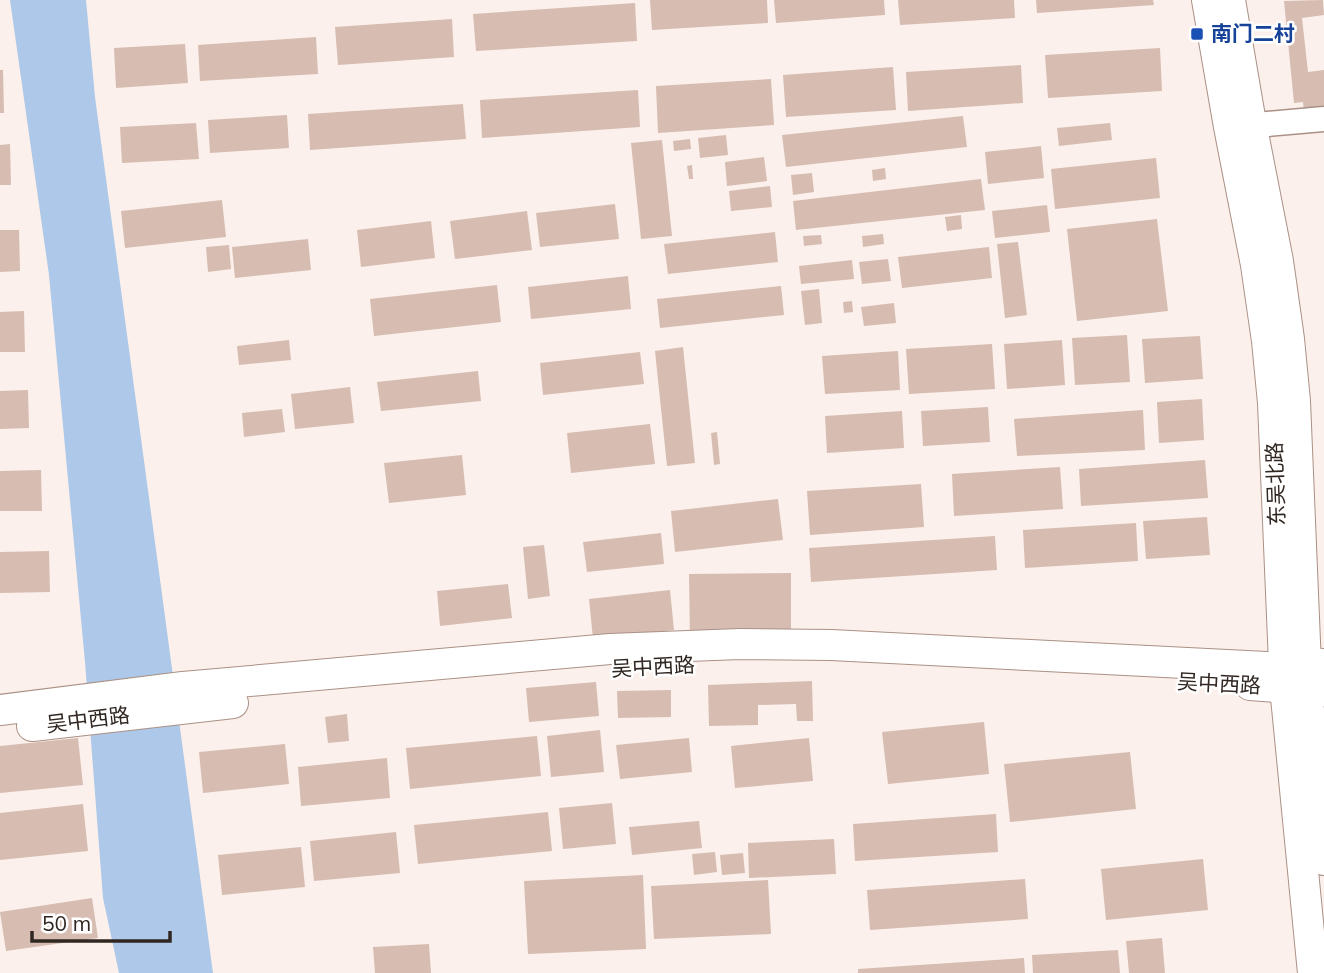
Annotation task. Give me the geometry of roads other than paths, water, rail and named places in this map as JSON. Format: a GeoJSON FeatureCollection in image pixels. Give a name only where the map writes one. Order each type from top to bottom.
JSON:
{"type":"FeatureCollection","features":[{"type":"Feature","properties":{"kind":"main road","name":"东吴北路"},"geometry":{"type":"LineString","coordinates":[[1207,0],[1240,126]]}},
{"type":"Feature","properties":{"kind":"main road","name":"东吴北路"},"geometry":{"type":"LineString","coordinates":[[1230,0],[1240,126],[1267,341],[1324,860]]}},
{"type":"Feature","properties":{"kind":"main road","name":"吴中西路"},"geometry":{"type":"LineString","coordinates":[[0,729],[73,711],[186,697],[598,650],[740,644],[845,646],[1305,677]]}},
{"type":"Feature","properties":{"kind":"main road","name":"东吴北路"},"geometry":{"type":"LineString","coordinates":[[1305,677],[1313,973]]}},
{"type":"Feature","properties":{"kind":"main road","name":"吴中西路"},"geometry":{"type":"LineString","coordinates":[[0,710],[73,711]]}},
{"type":"Feature","properties":{"kind":"street"},"geometry":{"type":"LineString","coordinates":[[1240,126],[1324,119]]}},
{"type":"Feature","properties":{"kind":"water"},"geometry":{"type":"Polygon","coordinates":[[[10,0],[86,0],[95,97],[213,973],[119,973],[103,898],[85,662],[49,275],[10,0]]]}},
{"type":"Feature","properties":{"kind":"place","name":"南门二村"},"geometry":{"type":"Point","coordinates":[1197,34]}}]}
